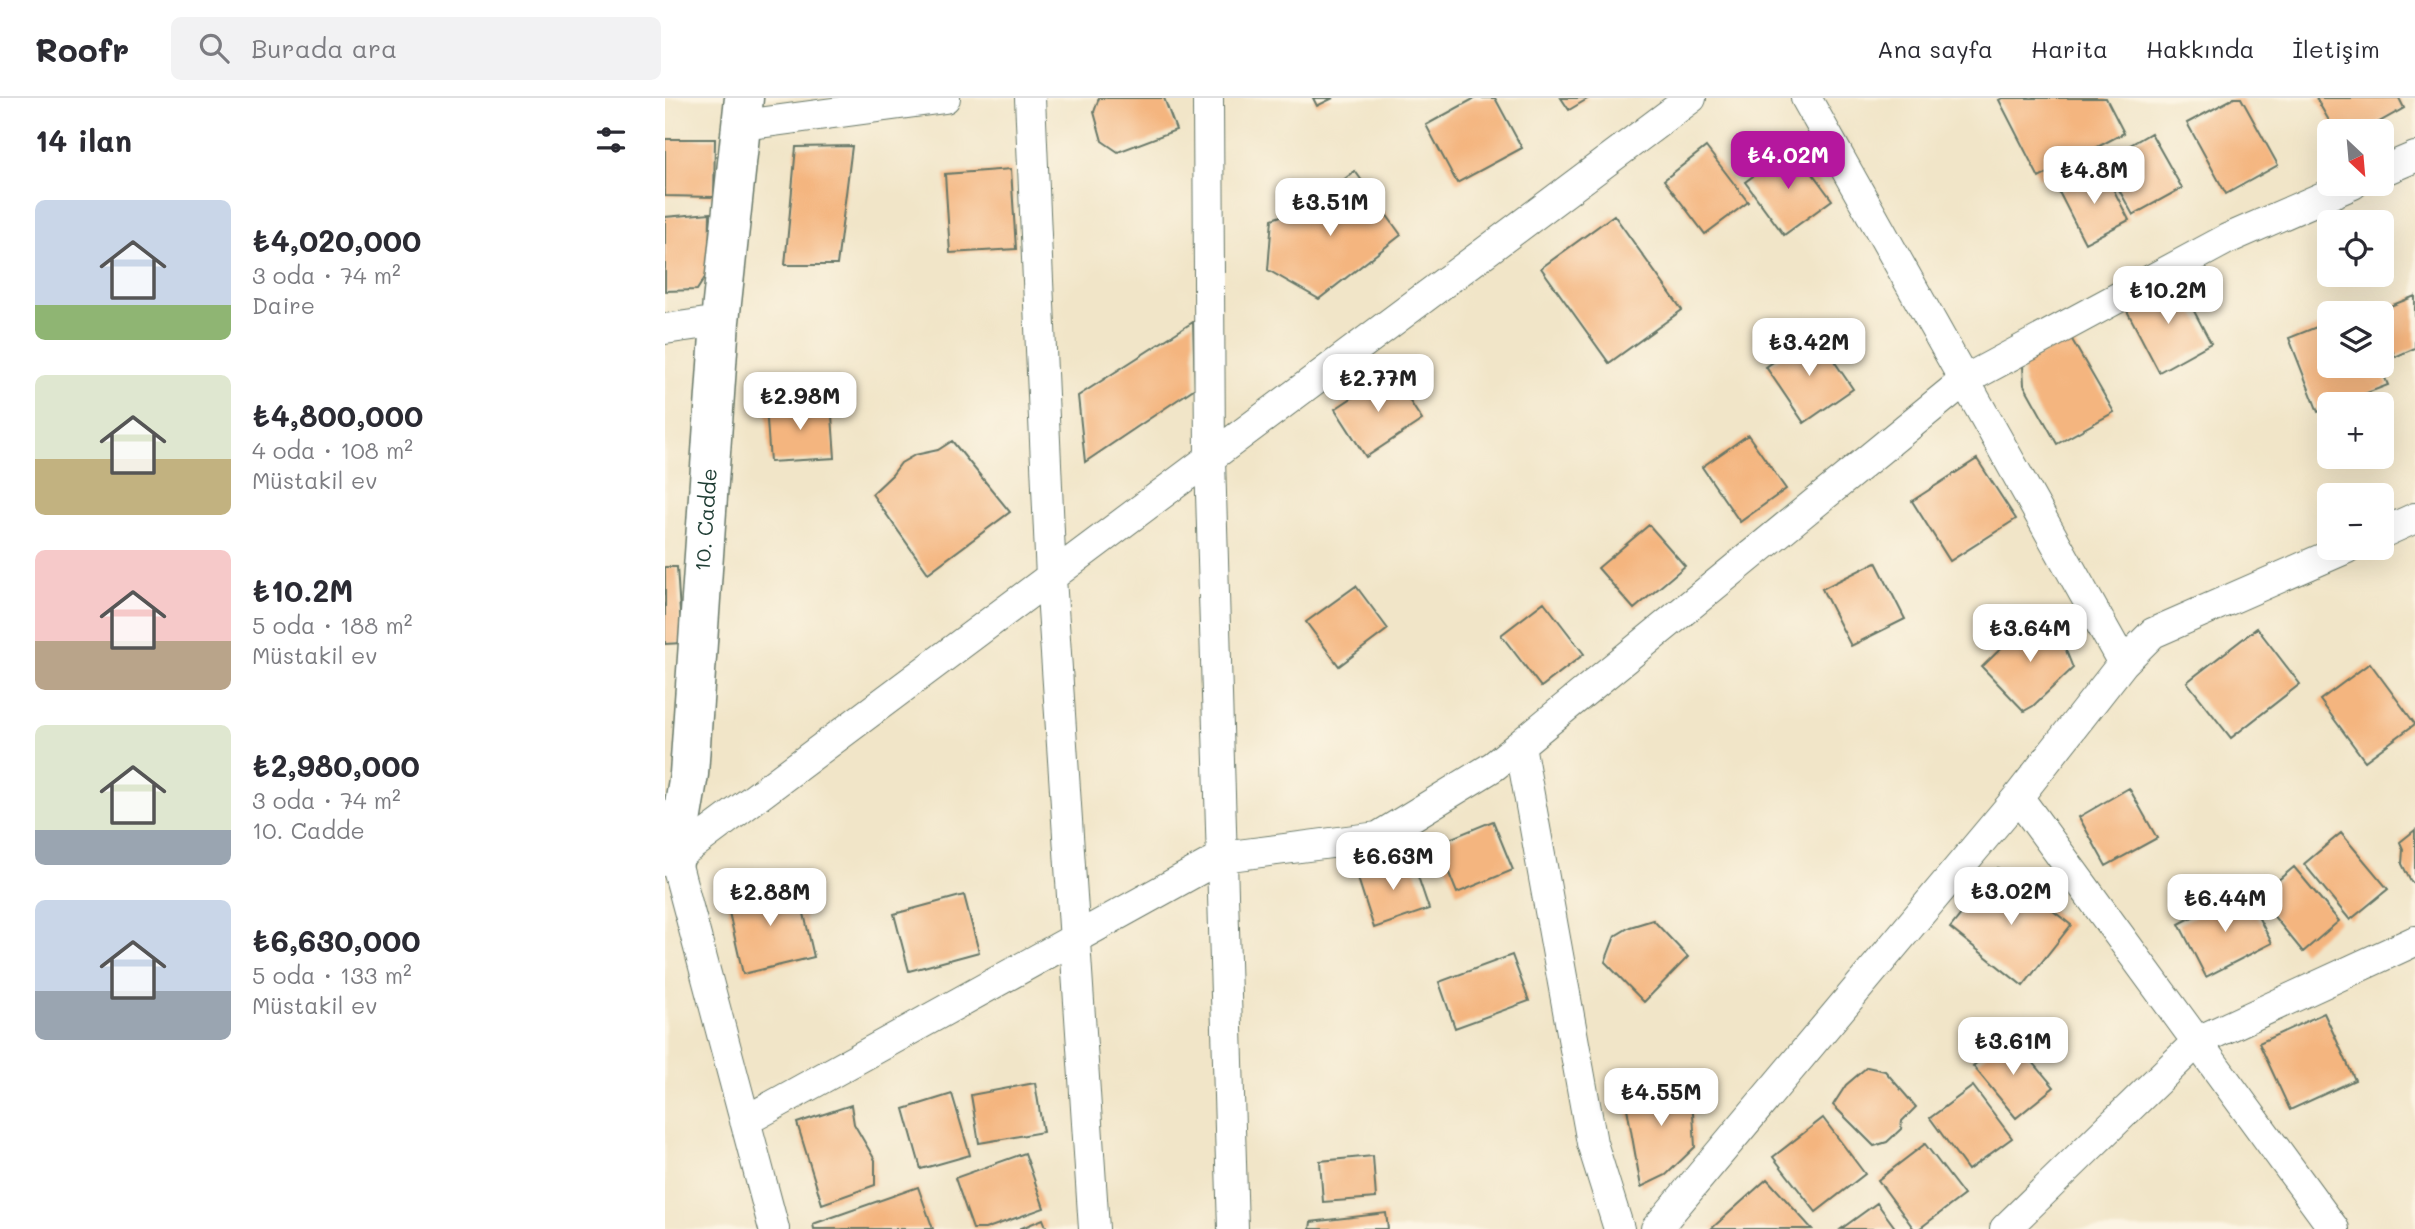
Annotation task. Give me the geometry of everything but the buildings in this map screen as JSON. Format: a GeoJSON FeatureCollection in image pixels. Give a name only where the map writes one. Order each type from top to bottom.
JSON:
{"type":"FeatureCollection","features":[{"type":"Feature","properties":{"kind":"street"},"geometry":{"type":"LineString","coordinates":[[744,112],[945,98]]}},
{"type":"Feature","properties":{"kind":"street"},"geometry":{"type":"LineString","coordinates":[[1030,98],[1051,578],[1094,1229]]}},
{"type":"Feature","properties":{"kind":"street"},"geometry":{"type":"LineString","coordinates":[[1208,98],[1210,460],[1233,1229]]}},
{"type":"Feature","properties":{"kind":"street"},"geometry":{"type":"LineString","coordinates":[[774,1229],[670,860],[1210,460],[1691,98]]}},
{"type":"Feature","properties":{"kind":"street"},"geometry":{"type":"LineString","coordinates":[[1806,98],[2123,663]]}},
{"type":"Feature","properties":{"kind":"street","name":"10. Cadde"},"geometry":{"type":"LineString","coordinates":[[670,860],[689,774],[720,321],[744,112]]}},
{"type":"Feature","properties":{"kind":"street"},"geometry":{"type":"LineString","coordinates":[[2394,166],[2415,157]]}},
{"type":"Feature","properties":{"kind":"street"},"geometry":{"type":"LineString","coordinates":[[745,1121],[1222,856],[1378,837],[1494,766],[1965,380],[2227,239],[2326,196]]}},
{"type":"Feature","properties":{"kind":"street"},"geometry":{"type":"LineString","coordinates":[[665,328],[720,321]]}},
{"type":"Feature","properties":{"kind":"street"},"geometry":{"type":"LineString","coordinates":[[2394,528],[2415,518]]}},
{"type":"Feature","properties":{"kind":"street"},"geometry":{"type":"LineString","coordinates":[[1656,1229],[2018,797],[2123,663],[2153,633],[2320,560]]}},
{"type":"Feature","properties":{"kind":"street"},"geometry":{"type":"LineString","coordinates":[[1520,745],[1593,1143],[1619,1229]]}},
{"type":"Feature","properties":{"kind":"street"},"geometry":{"type":"LineString","coordinates":[[2018,797],[2333,1229]]}},
{"type":"Feature","properties":{"kind":"street"},"geometry":{"type":"LineString","coordinates":[[2005,1229],[2198,1041],[2415,941]]}}]}
